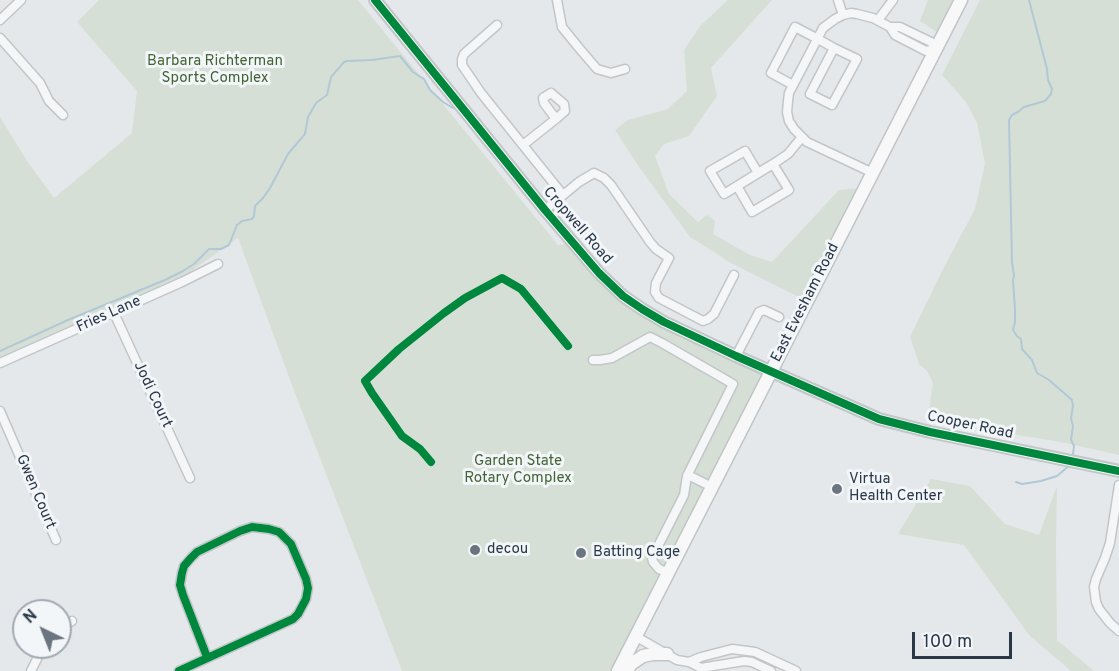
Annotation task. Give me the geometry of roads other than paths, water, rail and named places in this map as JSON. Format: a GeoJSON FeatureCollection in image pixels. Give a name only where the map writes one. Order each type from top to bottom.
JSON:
{"type":"FeatureCollection","features":[{"type":"Feature","properties":{"kind":"main road","name":"East Evesham Road"},"geometry":{"type":"LineString","coordinates":[[618,671],[961,0]]}},
{"type":"Feature","properties":{"kind":"main road"},"geometry":{"type":"LineString","coordinates":[[627,671],[643,656],[668,654]]}},
{"type":"Feature","properties":{"kind":"street","name":"Cropwell Road"},"geometry":{"type":"LineString","coordinates":[[375,0],[545,210],[599,273],[623,296],[664,322],[819,393]]}},
{"type":"Feature","properties":{"kind":"street"},"geometry":{"type":"LineString","coordinates":[[557,0],[562,27],[597,69],[611,73],[626,69]]}},
{"type":"Feature","properties":{"kind":"street"},"geometry":{"type":"LineString","coordinates":[[838,0],[843,15]]}},
{"type":"Feature","properties":{"kind":"street"},"geometry":{"type":"LineString","coordinates":[[878,20],[893,0]]}},
{"type":"Feature","properties":{"kind":"street"},"geometry":{"type":"LineString","coordinates":[[0,20],[14,2]]}},
{"type":"Feature","properties":{"kind":"street"},"geometry":{"type":"LineString","coordinates":[[873,173],[807,142],[789,121],[789,93],[823,28],[843,15],[851,13],[878,20],[890,27],[900,27],[931,42],[936,49]]}},
{"type":"Feature","properties":{"kind":"street"},"geometry":{"type":"LineString","coordinates":[[497,25],[464,54],[462,64],[481,93],[562,195]]}},
{"type":"Feature","properties":{"kind":"street"},"geometry":{"type":"LineString","coordinates":[[794,85],[771,73],[795,27],[857,60],[832,105],[810,94],[834,48]]}},
{"type":"Feature","properties":{"kind":"street"},"geometry":{"type":"LineString","coordinates":[[0,38],[40,82],[49,101],[63,115]]}},
{"type":"Feature","properties":{"kind":"street"},"geometry":{"type":"LineString","coordinates":[[523,145],[557,118]]}},
{"type":"Feature","properties":{"kind":"street"},"geometry":{"type":"LineString","coordinates":[[758,173],[745,151],[710,171],[724,194],[773,164],[788,154],[802,137]]}},
{"type":"Feature","properties":{"kind":"street"},"geometry":{"type":"LineString","coordinates":[[737,186],[752,212],[789,190],[773,164]]}},
{"type":"Feature","properties":{"kind":"street"},"geometry":{"type":"LineString","coordinates":[[545,210],[579,182],[594,173],[604,178],[650,242],[669,258],[656,283],[655,292],[658,298],[703,321],[714,314],[734,275]]}},
{"type":"Feature","properties":{"kind":"street","name":"Fries Lane"},"geometry":{"type":"LineString","coordinates":[[0,363],[218,264]]}},
{"type":"Feature","properties":{"kind":"street"},"geometry":{"type":"LineString","coordinates":[[736,356],[759,312],[766,311],[778,317]]}},
{"type":"Feature","properties":{"kind":"street","name":"Jodi Court"},"geometry":{"type":"LineString","coordinates":[[114,313],[190,478]]}},
{"type":"Feature","properties":{"kind":"street"},"geometry":{"type":"LineString","coordinates":[[593,360],[612,358],[650,337],[733,384],[688,475],[684,495],[652,558],[659,568],[668,573]]}},
{"type":"Feature","properties":{"kind":"street","name":"Cooper Road"},"geometry":{"type":"LineString","coordinates":[[819,393],[879,419],[930,432],[1119,471]]}},
{"type":"Feature","properties":{"kind":"street","name":"Gwen Court"},"geometry":{"type":"LineString","coordinates":[[0,411],[56,540]]}},
{"type":"Feature","properties":{"kind":"street"},"geometry":{"type":"LineString","coordinates":[[688,475],[712,487]]}},
{"type":"Feature","properties":{"kind":"street"},"geometry":{"type":"LineString","coordinates":[[1119,486],[1110,543],[1094,587],[1099,609],[1119,631]]}},
{"type":"Feature","properties":{"kind":"street"},"geometry":{"type":"LineString","coordinates":[[179,671],[293,619],[298,614],[306,599],[308,588],[306,579],[291,544],[279,532],[252,527],[240,531],[197,552],[184,566],[180,585],[207,657]]}},
{"type":"Feature","properties":{"kind":"street"},"geometry":{"type":"LineString","coordinates":[[635,636],[676,660],[689,662],[702,668],[744,661],[752,662],[771,671]]}},
{"type":"Feature","properties":{"kind":"street"},"geometry":{"type":"LineString","coordinates":[[689,662],[732,649],[755,652],[796,671]]}},
{"type":"Feature","properties":{"kind":"waterway"},"geometry":{"type":"LineString","coordinates":[[1029,0],[1052,89],[1045,101],[1024,107],[1012,115],[1009,120],[1015,309],[1013,330],[1021,339],[1022,349],[1032,360],[1037,373],[1072,400],[1073,454]]}},
{"type":"Feature","properties":{"kind":"waterway"},"geometry":{"type":"LineString","coordinates":[[0,351],[165,280],[194,264],[209,249],[221,249],[229,245],[237,225],[254,216],[255,206],[270,188],[288,154],[305,134],[308,117],[316,103],[327,95],[331,77],[344,62],[400,56],[413,72],[424,79],[430,90],[443,102],[453,108],[457,106]]}},
{"type":"Feature","properties":{"kind":"waterway"},"geometry":{"type":"LineString","coordinates":[[1016,482],[1022,484],[1057,476],[1070,465]]}},
{"type":"Feature","properties":{"kind":"place","name":"Virtua Health Center"},"geometry":{"type":"Point","coordinates":[837,489]}},
{"type":"Feature","properties":{"kind":"place","name":"decou"},"geometry":{"type":"Point","coordinates":[475,550]}},
{"type":"Feature","properties":{"kind":"place","name":"Batting Cage"},"geometry":{"type":"Point","coordinates":[581,553]}},
{"type":"Feature","properties":{"kind":"park label","name":"Barbara Richterman Sports Complex"},"geometry":{"type":"Point","coordinates":[215,70]}},
{"type":"Feature","properties":{"kind":"park label","name":"Garden State Rotary Complex"},"geometry":{"type":"Point","coordinates":[518,470]}}]}
